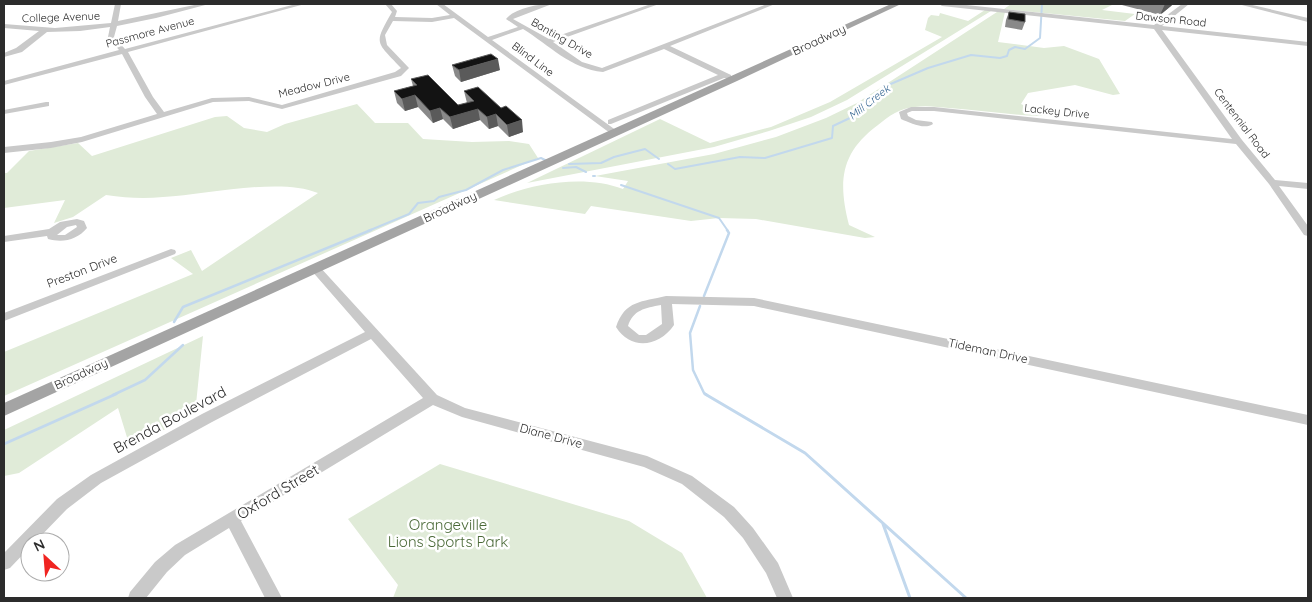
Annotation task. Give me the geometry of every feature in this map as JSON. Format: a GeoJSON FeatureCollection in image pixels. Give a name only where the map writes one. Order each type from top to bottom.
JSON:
{"type":"FeatureCollection","features":[{"type":"Feature","properties":{"kind":"main road","name":"Broadway"},"geometry":{"type":"LineString","coordinates":[[4,410],[315,268],[612,127],[734,80],[896,4]]}},
{"type":"Feature","properties":{"kind":"street"},"geometry":{"type":"LineString","coordinates":[[118,4],[111,38],[124,51],[134,66],[148,98],[162,115]]}},
{"type":"Feature","properties":{"kind":"street","name":"College Avenue"},"geometry":{"type":"LineString","coordinates":[[4,26],[46,29],[113,24],[206,4]]}},
{"type":"Feature","properties":{"kind":"street","name":"Passmore Avenue"},"geometry":{"type":"LineString","coordinates":[[4,83],[302,4]]}},
{"type":"Feature","properties":{"kind":"street"},"geometry":{"type":"LineString","coordinates":[[388,4],[395,12],[392,19],[432,20],[454,16]]}},
{"type":"Feature","properties":{"kind":"street","name":"Blind Line"},"geometry":{"type":"LineString","coordinates":[[439,4],[612,127]]}},
{"type":"Feature","properties":{"kind":"street"},"geometry":{"type":"LineString","coordinates":[[524,27],[509,19],[510,17],[549,4]]}},
{"type":"Feature","properties":{"kind":"street"},"geometry":{"type":"LineString","coordinates":[[547,42],[656,4]]}},
{"type":"Feature","properties":{"kind":"street","name":"Banting Drive"},"geometry":{"type":"LineString","coordinates":[[487,39],[524,27],[565,54],[594,70],[612,67],[772,4]]}},
{"type":"Feature","properties":{"kind":"street","name":"Dawson Road"},"geometry":{"type":"LineString","coordinates":[[942,4],[1308,44]]}},
{"type":"Feature","properties":{"kind":"street"},"geometry":{"type":"LineString","coordinates":[[1156,27],[1186,4]]}},
{"type":"Feature","properties":{"kind":"street"},"geometry":{"type":"LineString","coordinates":[[1241,4],[1308,20]]}},
{"type":"Feature","properties":{"kind":"street"},"geometry":{"type":"LineString","coordinates":[[1272,11],[1280,4]]}},
{"type":"Feature","properties":{"kind":"street","name":"Meadow Drive"},"geometry":{"type":"LineString","coordinates":[[4,150],[51,145],[82,139],[203,102],[228,98],[249,99],[282,107],[398,74],[405,68],[384,46],[382,35],[392,19]]}},
{"type":"Feature","properties":{"kind":"street","name":"Centennial Road"},"geometry":{"type":"LineString","coordinates":[[1156,27],[1239,142],[1272,182],[1308,234]]}},
{"type":"Feature","properties":{"kind":"street"},"geometry":{"type":"LineString","coordinates":[[4,55],[20,50],[46,29]]}},
{"type":"Feature","properties":{"kind":"street"},"geometry":{"type":"LineString","coordinates":[[664,46],[734,80]]}},
{"type":"Feature","properties":{"kind":"street"},"geometry":{"type":"LineString","coordinates":[[612,127],[724,75]]}},
{"type":"Feature","properties":{"kind":"street"},"geometry":{"type":"LineString","coordinates":[[4,112],[46,104]]}},
{"type":"Feature","properties":{"kind":"street","name":"Lackey Drive"},"geometry":{"type":"LineString","coordinates":[[929,124],[914,122],[904,117],[903,112],[911,109],[934,110],[1239,142]]}},
{"type":"Feature","properties":{"kind":"street"},"geometry":{"type":"LineString","coordinates":[[1272,182],[1308,186]]}},
{"type":"Feature","properties":{"kind":"street"},"geometry":{"type":"LineString","coordinates":[[4,239],[52,232]]}},
{"type":"Feature","properties":{"kind":"street","name":"Preston Drive"},"geometry":{"type":"LineString","coordinates":[[4,317],[171,252]]}},
{"type":"Feature","properties":{"kind":"street","name":"Diane Drive"},"geometry":{"type":"LineString","coordinates":[[315,268],[432,399],[462,412],[648,462],[688,480],[729,512],[748,534],[772,568],[785,598]]}},
{"type":"Feature","properties":{"kind":"street","name":"Tideman Drive"},"geometry":{"type":"LineString","coordinates":[[666,300],[754,302],[1308,420]]}},
{"type":"Feature","properties":{"kind":"street","name":"Brenda Boulevard"},"geometry":{"type":"LineString","coordinates":[[4,563],[55,510],[96,478],[216,413],[372,333]]}},
{"type":"Feature","properties":{"kind":"street","name":"Oxford Street"},"geometry":{"type":"LineString","coordinates":[[136,598],[161,567],[180,550],[432,399]]}},
{"type":"Feature","properties":{"kind":"street"},"geometry":{"type":"LineString","coordinates":[[232,519],[274,598]]}},
{"type":"Feature","properties":{"kind":"green space"},"geometry":{"type":"Polygon","coordinates":[[[1011,4],[1114,4],[1102,10],[1135,14],[1125,21],[1004,9],[1011,4]]]}},
{"type":"Feature","properties":{"kind":"green space"},"geometry":{"type":"Polygon","coordinates":[[[985,10],[991,11],[847,100],[811,117],[714,147],[527,183],[660,119],[710,143],[771,127],[830,102],[942,37],[925,30],[928,18],[931,15],[939,16],[940,13],[968,21],[985,10]]]}},
{"type":"Feature","properties":{"kind":"green space"},"geometry":{"type":"Polygon","coordinates":[[[997,12],[1005,12],[998,42],[1044,48],[1064,46],[1099,59],[1120,94],[1113,95],[1075,85],[1028,93],[1021,104],[1047,116],[1017,115],[928,106],[904,109],[895,113],[865,136],[856,146],[845,169],[843,182],[849,225],[875,237],[865,238],[756,219],[719,218],[691,221],[591,206],[585,214],[494,200],[524,189],[558,182],[592,182],[608,184],[623,189],[628,181],[595,176],[714,154],[776,137],[826,118],[857,103],[997,12]]]}},
{"type":"Feature","properties":{"kind":"green space"},"geometry":{"type":"Polygon","coordinates":[[[357,104],[375,123],[408,123],[423,139],[472,142],[509,141],[529,144],[538,158],[4,396],[4,352],[193,274],[171,258],[191,250],[202,271],[318,193],[302,188],[263,187],[156,198],[106,195],[73,217],[54,223],[65,200],[4,208],[4,173],[7,173],[29,151],[78,143],[92,156],[215,117],[227,116],[244,128],[267,132],[285,124],[357,104]]]}},
{"type":"Feature","properties":{"kind":"green space"},"geometry":{"type":"Polygon","coordinates":[[[203,336],[195,414],[130,447],[118,408],[19,473],[4,476],[4,430],[203,336]]]}},
{"type":"Feature","properties":{"kind":"green space","name":"Orangeville Lions Sports Park"},"geometry":{"type":"Polygon","coordinates":[[[440,464],[629,521],[682,553],[707,598],[393,598],[398,585],[348,519],[440,464]]]}},
{"type":"Feature","properties":{"kind":"building"},"geometry":{"type":"Polygon","coordinates":[[[1009,12],[1025,14],[1025,22],[1008,19],[1009,12]]]}},
{"type":"Feature","properties":{"kind":"building"},"geometry":{"type":"Polygon","coordinates":[[[491,54],[498,59],[459,70],[452,65],[491,54]]]}},
{"type":"Feature","properties":{"kind":"building"},"geometry":{"type":"Polygon","coordinates":[[[428,75],[458,105],[474,101],[464,91],[478,87],[501,108],[506,106],[522,120],[507,125],[496,114],[487,117],[478,109],[450,117],[440,108],[430,111],[415,95],[402,99],[394,91],[417,85],[411,79],[428,75]]]}},
{"type":"Feature","properties":{"kind":"waterway","name":"Mill Creek"},"geometry":{"type":"LineString","coordinates":[[668,164],[675,169],[740,157],[765,158],[832,138],[833,126],[852,117],[886,86],[928,68],[971,55],[1000,58],[1007,56],[1009,50],[1015,47],[1025,49],[1040,38],[1042,4]]}},
{"type":"Feature","properties":{"kind":"waterway","name":"Mill Creek"},"geometry":{"type":"LineString","coordinates":[[569,164],[601,163],[614,157],[645,149],[659,159]]}},
{"type":"Feature","properties":{"kind":"waterway"},"geometry":{"type":"LineString","coordinates":[[368,231],[409,214],[418,203],[434,201],[439,197],[466,190],[503,170],[541,158],[545,160]]}},
{"type":"Feature","properties":{"kind":"waterway","name":"Mill Creek"},"geometry":{"type":"LineString","coordinates":[[563,168],[576,167],[586,172]]}},
{"type":"Feature","properties":{"kind":"waterway"},"geometry":{"type":"LineString","coordinates":[[621,185],[719,218],[728,231]]}},
{"type":"Feature","properties":{"kind":"waterway"},"geometry":{"type":"LineString","coordinates":[[174,322],[183,307],[371,230]]}},
{"type":"Feature","properties":{"kind":"waterway"},"geometry":{"type":"LineString","coordinates":[[704,296],[729,233],[727,230]]}},
{"type":"Feature","properties":{"kind":"waterway"},"geometry":{"type":"LineString","coordinates":[[700,306],[690,333],[693,370],[704,393],[707,395]]}},
{"type":"Feature","properties":{"kind":"waterway"},"geometry":{"type":"LineString","coordinates":[[113,395],[145,380],[183,345]]}},
{"type":"Feature","properties":{"kind":"waterway"},"geometry":{"type":"LineString","coordinates":[[4,444],[116,394]]}},
{"type":"Feature","properties":{"kind":"waterway"},"geometry":{"type":"LineString","coordinates":[[705,394],[805,453],[966,598]]}},
{"type":"Feature","properties":{"kind":"waterway"},"geometry":{"type":"LineString","coordinates":[[883,524],[910,598]]}}]}
